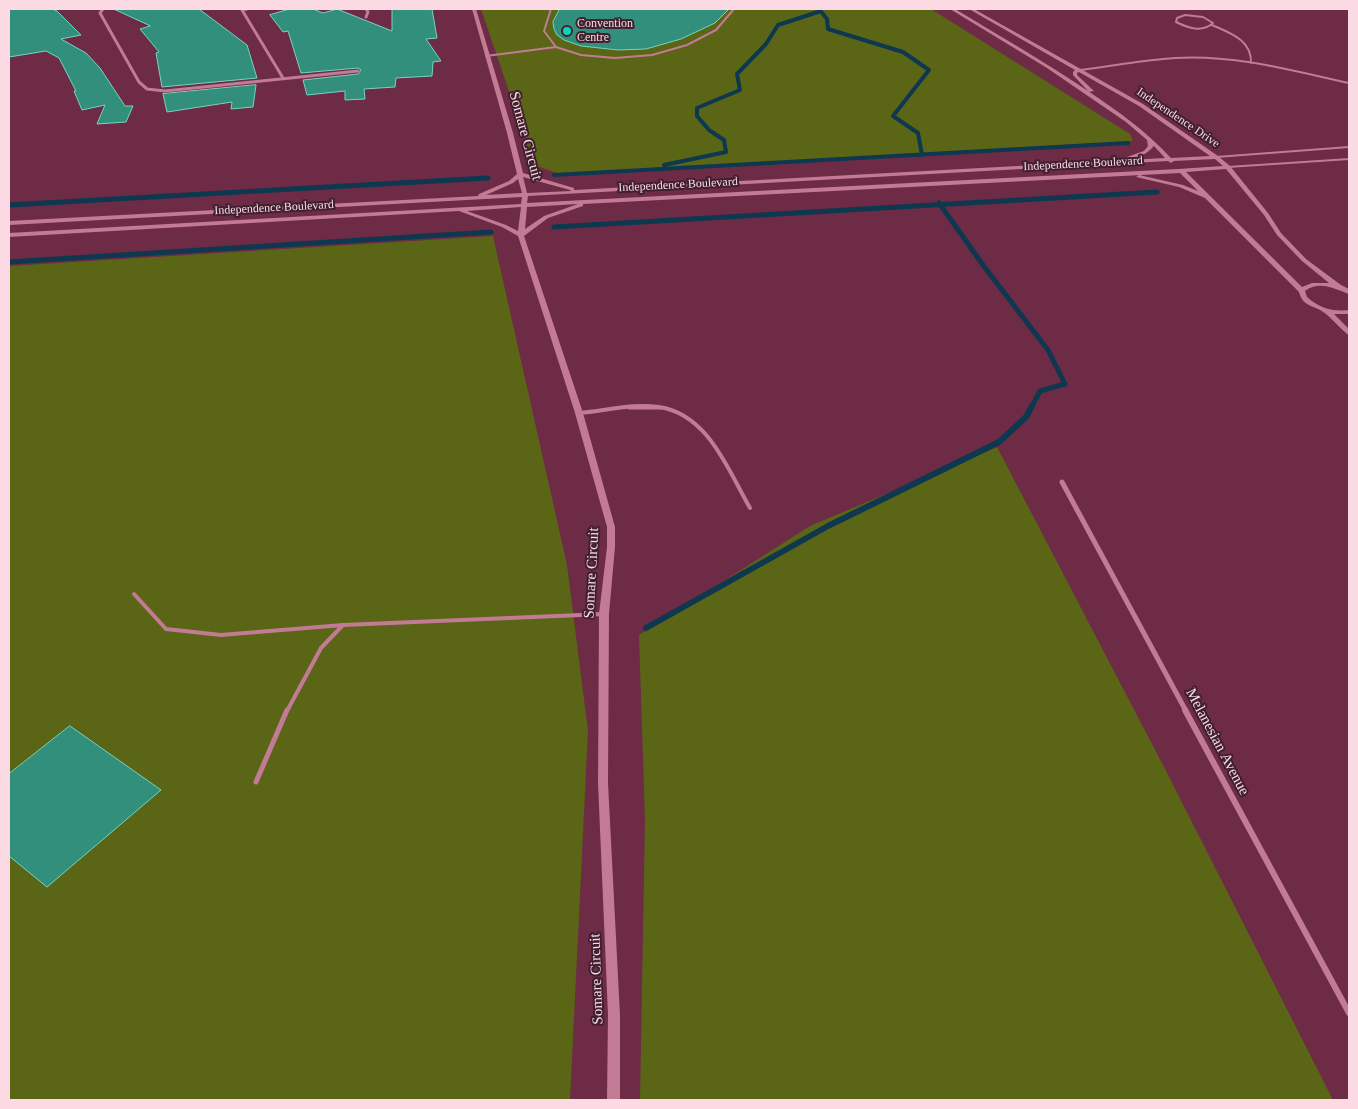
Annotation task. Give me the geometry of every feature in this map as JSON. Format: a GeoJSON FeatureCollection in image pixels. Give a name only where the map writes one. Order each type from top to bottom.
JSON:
{"type":"FeatureCollection","features":[{"type":"Feature","properties":{"kind":"street"},"geometry":{"type":"LineString","coordinates":[[103,9],[100,13],[139,82],[147,90],[165,90],[358,71]]}},
{"type":"Feature","properties":{"kind":"street"},"geometry":{"type":"LineString","coordinates":[[241,9],[283,78]]}},
{"type":"Feature","properties":{"kind":"street"},"geometry":{"type":"LineString","coordinates":[[241,9],[247,9]]}},
{"type":"Feature","properties":{"kind":"street"},"geometry":{"type":"LineString","coordinates":[[366,9],[368,12],[366,16]]}},
{"type":"Feature","properties":{"kind":"street","name":"Somare Circuit"},"geometry":{"type":"LineString","coordinates":[[474,9],[486,56],[510,133],[525,195],[521,235],[579,413],[611,527],[611,547],[604,614],[603,783],[614,1015],[614,1100]]}},
{"type":"Feature","properties":{"kind":"street"},"geometry":{"type":"LineString","coordinates":[[952,9],[1021,50],[1105,106],[1150,139],[1302,291],[1304,298],[1308,302],[1327,311],[1349,333]]}},
{"type":"Feature","properties":{"kind":"street","name":"Independence Drive"},"geometry":{"type":"LineString","coordinates":[[971,9],[1141,105],[1216,157],[1228,167],[1266,214],[1279,234],[1304,260],[1346,289]]}},
{"type":"Feature","properties":{"kind":"street"},"geometry":{"type":"LineString","coordinates":[[1021,50],[1048,62],[1080,70]]}},
{"type":"Feature","properties":{"kind":"street"},"geometry":{"type":"LineString","coordinates":[[1080,70],[1074,72],[1075,75],[1105,106]]}},
{"type":"Feature","properties":{"kind":"street"},"geometry":{"type":"LineString","coordinates":[[1122,161],[1146,152],[1152,146],[1150,139]]}},
{"type":"Feature","properties":{"kind":"street","name":"Independence Boulevard"},"geometry":{"type":"LineString","coordinates":[[9,223],[1216,157]]}},
{"type":"Feature","properties":{"kind":"street","name":"Independence Boulevard"},"geometry":{"type":"LineString","coordinates":[[9,235],[1228,167]]}},
{"type":"Feature","properties":{"kind":"street"},"geometry":{"type":"LineString","coordinates":[[474,198],[511,182],[520,174],[587,192]]}},
{"type":"Feature","properties":{"kind":"street"},"geometry":{"type":"LineString","coordinates":[[1115,174],[1149,178],[1181,186],[1210,198]]}},
{"type":"Feature","properties":{"kind":"street"},"geometry":{"type":"LineString","coordinates":[[457,210],[504,226],[521,235],[546,217],[591,202]]}},
{"type":"Feature","properties":{"kind":"street","name":"Independence Drive"},"geometry":{"type":"LineString","coordinates":[[1302,291],[1317,284],[1346,289]]}},
{"type":"Feature","properties":{"kind":"street"},"geometry":{"type":"LineString","coordinates":[[1327,311],[1349,312]]}},
{"type":"Feature","properties":{"kind":"street","name":"Melanesian Avenue"},"geometry":{"type":"LineString","coordinates":[[1062,482],[1349,1013]]}},
{"type":"Feature","properties":{"kind":"lane"},"geometry":{"type":"LineString","coordinates":[[551,9],[544,26],[546,36],[556,47],[572,54],[625,58],[657,54],[700,40],[720,29],[734,9]]}},
{"type":"Feature","properties":{"kind":"lane"},"geometry":{"type":"LineString","coordinates":[[1212,25],[1206,28],[1189,27],[1179,24],[1176,20],[1185,15],[1197,16],[1212,21],[1212,25],[1236,37],[1250,48],[1252,56],[1250,63]]}},
{"type":"Feature","properties":{"kind":"lane"},"geometry":{"type":"LineString","coordinates":[[486,56],[556,47]]}},
{"type":"Feature","properties":{"kind":"lane"},"geometry":{"type":"LineString","coordinates":[[1080,70],[1176,58],[1213,59],[1250,63],[1349,83]]}},
{"type":"Feature","properties":{"kind":"lane","name":"Independence Boulevard"},"geometry":{"type":"LineString","coordinates":[[1216,157],[1349,147]]}},
{"type":"Feature","properties":{"kind":"lane","name":"Independence Boulevard"},"geometry":{"type":"LineString","coordinates":[[1228,167],[1349,159]]}},
{"type":"Feature","properties":{"kind":"lane"},"geometry":{"type":"LineString","coordinates":[[579,413],[658,407],[673,411],[692,420],[712,443],[750,508]]}},
{"type":"Feature","properties":{"kind":"lane"},"geometry":{"type":"LineString","coordinates":[[134,594],[166,629],[221,635],[343,625],[604,614]]}},
{"type":"Feature","properties":{"kind":"lane"},"geometry":{"type":"LineString","coordinates":[[256,782],[290,701],[321,648],[343,625]]}},
{"type":"Feature","properties":{"kind":"green space"},"geometry":{"type":"Polygon","coordinates":[[[481,9],[931,9],[1130,134],[1133,141],[560,174],[534,165],[481,9]]]}},
{"type":"Feature","properties":{"kind":"green space"},"geometry":{"type":"Polygon","coordinates":[[[493,236],[567,565],[588,731],[570,1100],[9,1100],[9,266],[493,236]]]}},
{"type":"Feature","properties":{"kind":"green space"},"geometry":{"type":"Polygon","coordinates":[[[997,447],[1164,767],[1333,1100],[640,1100],[645,820],[639,635],[810,526],[997,447]]]}},
{"type":"Feature","properties":{"kind":"building"},"geometry":{"type":"Polygon","coordinates":[[[9,9],[52,9],[57,11],[81,35],[61,39],[86,53],[100,68],[125,106],[133,106],[126,122],[97,124],[105,105],[82,110],[74,91],[76,91],[59,58],[46,51],[9,57],[9,9]]]}},
{"type":"Feature","properties":{"kind":"building"},"geometry":{"type":"Polygon","coordinates":[[[114,9],[199,9],[247,45],[257,78],[162,87],[156,53],[159,52],[140,29],[150,26],[114,9]]]}},
{"type":"Feature","properties":{"kind":"building"},"geometry":{"type":"Polygon","coordinates":[[[290,9],[313,9],[323,13],[337,9],[392,31],[392,9],[432,9],[437,38],[426,39],[441,61],[433,62],[432,76],[396,78],[395,87],[364,89],[365,99],[345,100],[345,91],[307,95],[303,80],[358,74],[361,70],[358,68],[301,73],[288,31],[283,32],[270,15],[290,9]]]}},
{"type":"Feature","properties":{"kind":"building"},"geometry":{"type":"Polygon","coordinates":[[[560,9],[729,9],[715,23],[681,39],[646,49],[618,50],[581,46],[564,40],[557,35],[553,22],[560,9]]]}},
{"type":"Feature","properties":{"kind":"building"},"geometry":{"type":"Polygon","coordinates":[[[256,85],[253,107],[231,109],[232,102],[167,112],[163,94],[256,85]]]}},
{"type":"Feature","properties":{"kind":"building"},"geometry":{"type":"Polygon","coordinates":[[[70,726],[161,790],[47,887],[9,856],[9,774],[70,726]]]}},
{"type":"Feature","properties":{"kind":"waterway"},"geometry":{"type":"LineString","coordinates":[[664,165],[726,152],[724,140],[709,130],[697,116],[697,108],[740,90],[737,74],[766,44],[778,25],[821,11]]}},
{"type":"Feature","properties":{"kind":"waterway"},"geometry":{"type":"LineString","coordinates":[[821,11],[827,19],[828,29],[903,52],[929,70],[893,116],[918,133],[922,154]]}},
{"type":"Feature","properties":{"kind":"waterway"},"geometry":{"type":"LineString","coordinates":[[922,154],[1128,143]]}},
{"type":"Feature","properties":{"kind":"waterway"},"geometry":{"type":"LineString","coordinates":[[554,175],[922,154]]}},
{"type":"Feature","properties":{"kind":"waterway"},"geometry":{"type":"LineString","coordinates":[[9,205],[488,178]]}},
{"type":"Feature","properties":{"kind":"waterway"},"geometry":{"type":"LineString","coordinates":[[940,205],[1157,192]]}},
{"type":"Feature","properties":{"kind":"waterway"},"geometry":{"type":"LineString","coordinates":[[554,227],[940,205]]}},
{"type":"Feature","properties":{"kind":"waterway"},"geometry":{"type":"LineString","coordinates":[[940,205],[983,265],[1048,350],[1065,384],[1040,391],[1031,408]]}},
{"type":"Feature","properties":{"kind":"waterway"},"geometry":{"type":"LineString","coordinates":[[9,262],[491,232]]}},
{"type":"Feature","properties":{"kind":"waterway"},"geometry":{"type":"LineString","coordinates":[[646,628],[828,526],[999,442],[1026,417],[1032,406]]}},
{"type":"Feature","properties":{"kind":"place","name":"Convention Centre"},"geometry":{"type":"Point","coordinates":[567,31]}}]}
